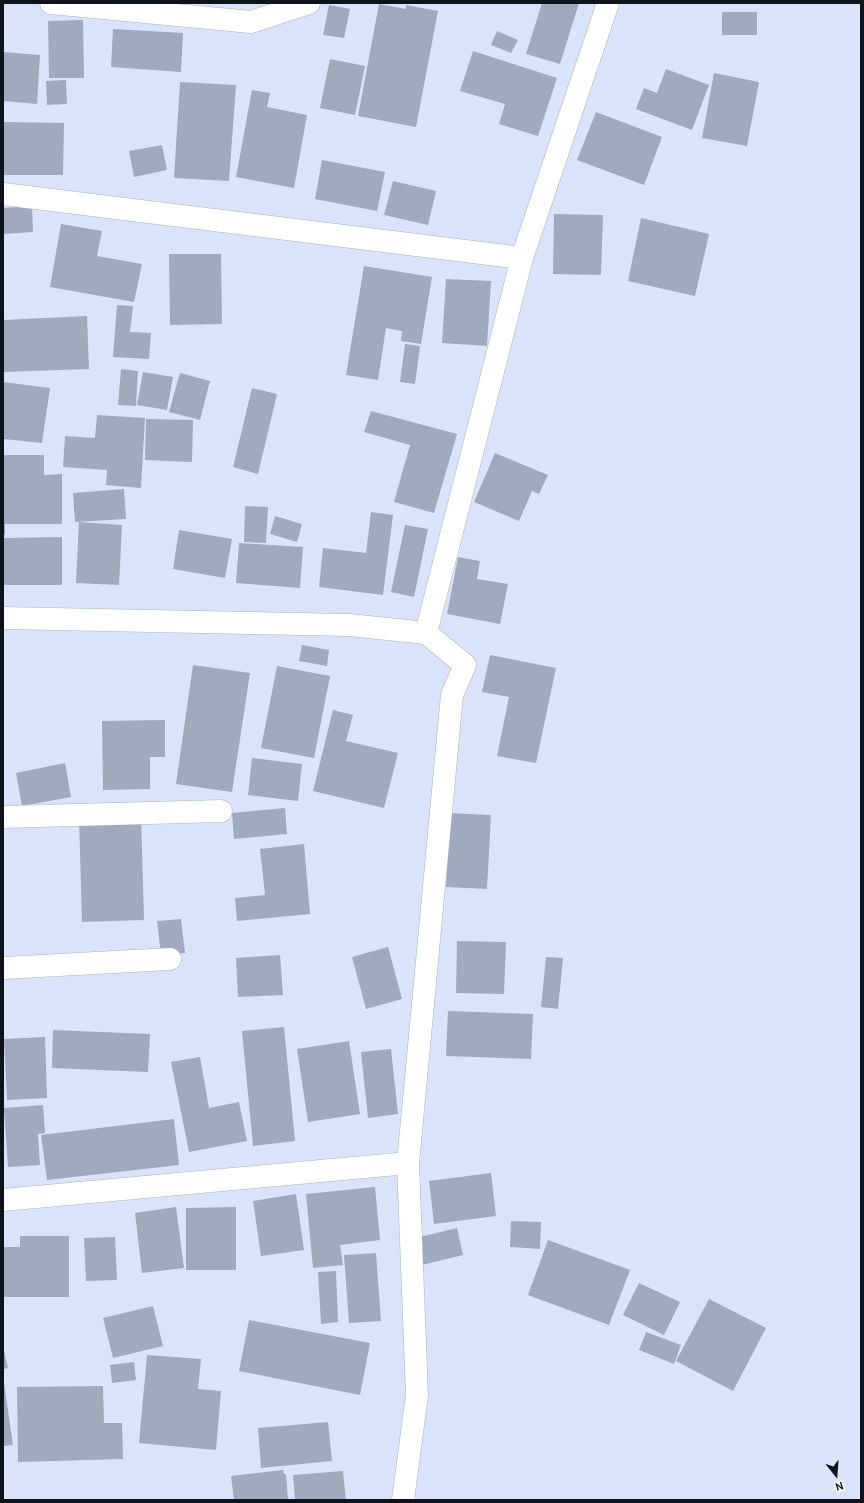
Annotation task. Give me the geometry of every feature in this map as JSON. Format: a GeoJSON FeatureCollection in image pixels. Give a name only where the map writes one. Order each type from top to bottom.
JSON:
{"type":"FeatureCollection","features":[{"type":"Feature","properties":{"kind":"street"},"geometry":{"type":"LineString","coordinates":[[51,3],[251,22],[309,3]]}},
{"type":"Feature","properties":{"kind":"street"},"geometry":{"type":"LineString","coordinates":[[426,633],[522,258],[608,3]]}},
{"type":"Feature","properties":{"kind":"street"},"geometry":{"type":"LineString","coordinates":[[3,194],[522,258]]}},
{"type":"Feature","properties":{"kind":"street"},"geometry":{"type":"LineString","coordinates":[[3,618],[349,625],[426,633],[465,665],[452,696],[408,1163],[417,1395],[403,1500]]}},
{"type":"Feature","properties":{"kind":"street"},"geometry":{"type":"LineString","coordinates":[[3,817],[221,811]]}},
{"type":"Feature","properties":{"kind":"street"},"geometry":{"type":"LineString","coordinates":[[3,968],[170,960]]}},
{"type":"Feature","properties":{"kind":"street"},"geometry":{"type":"LineString","coordinates":[[3,1200],[408,1163]]}},
{"type":"Feature","properties":{"kind":"building"},"geometry":{"type":"Polygon","coordinates":[[[542,3],[579,3],[560,64],[526,54],[542,3]]]}},
{"type":"Feature","properties":{"kind":"building"},"geometry":{"type":"Polygon","coordinates":[[[379,4],[406,9],[406,5],[438,11],[416,127],[358,116],[379,4]]]}},
{"type":"Feature","properties":{"kind":"building"},"geometry":{"type":"Polygon","coordinates":[[[329,5],[350,9],[344,38],[323,35],[329,5]]]}},
{"type":"Feature","properties":{"kind":"building"},"geometry":{"type":"Polygon","coordinates":[[[722,12],[757,12],[757,35],[722,35],[722,12]]]}},
{"type":"Feature","properties":{"kind":"building"},"geometry":{"type":"Polygon","coordinates":[[[83,20],[84,78],[49,78],[48,21],[83,20]]]}},
{"type":"Feature","properties":{"kind":"building"},"geometry":{"type":"Polygon","coordinates":[[[113,29],[183,33],[181,72],[111,67],[113,29]]]}},
{"type":"Feature","properties":{"kind":"building"},"geometry":{"type":"Polygon","coordinates":[[[497,31],[518,40],[511,53],[491,45],[497,31]]]}},
{"type":"Feature","properties":{"kind":"building"},"geometry":{"type":"Polygon","coordinates":[[[473,51],[557,78],[538,136],[499,124],[505,104],[460,91],[473,51]]]}},
{"type":"Feature","properties":{"kind":"building"},"geometry":{"type":"Polygon","coordinates":[[[3,52],[40,55],[37,104],[3,101],[3,52]]]}},
{"type":"Feature","properties":{"kind":"building"},"geometry":{"type":"Polygon","coordinates":[[[330,59],[365,66],[355,115],[320,108],[330,59]]]}},
{"type":"Feature","properties":{"kind":"building"},"geometry":{"type":"Polygon","coordinates":[[[666,69],[709,85],[692,130],[636,109],[644,88],[657,93],[666,69]]]}},
{"type":"Feature","properties":{"kind":"building"},"geometry":{"type":"Polygon","coordinates":[[[714,73],[759,82],[747,146],[702,138],[714,73]]]}},
{"type":"Feature","properties":{"kind":"building"},"geometry":{"type":"Polygon","coordinates":[[[66,80],[67,104],[47,105],[46,81],[66,80]]]}},
{"type":"Feature","properties":{"kind":"building"},"geometry":{"type":"Polygon","coordinates":[[[180,82],[236,85],[229,181],[174,178],[180,82]]]}},
{"type":"Feature","properties":{"kind":"building"},"geometry":{"type":"Polygon","coordinates":[[[252,90],[270,93],[267,107],[307,115],[294,188],[236,177],[252,90]]]}},
{"type":"Feature","properties":{"kind":"building"},"geometry":{"type":"Polygon","coordinates":[[[596,112],[662,137],[644,185],[577,160],[596,112]]]}},
{"type":"Feature","properties":{"kind":"building"},"geometry":{"type":"Polygon","coordinates":[[[4,122],[64,123],[63,175],[3,175],[4,122]]]}},
{"type":"Feature","properties":{"kind":"building"},"geometry":{"type":"Polygon","coordinates":[[[162,145],[167,170],[134,177],[129,151],[162,145]]]}},
{"type":"Feature","properties":{"kind":"building"},"geometry":{"type":"Polygon","coordinates":[[[322,160],[385,172],[377,211],[315,199],[322,160]]]}},
{"type":"Feature","properties":{"kind":"building"},"geometry":{"type":"Polygon","coordinates":[[[393,181],[436,191],[428,225],[384,215],[393,181]]]}},
{"type":"Feature","properties":{"kind":"building"},"geometry":{"type":"Polygon","coordinates":[[[32,206],[33,232],[3,234],[3,208],[32,206]]]}},
{"type":"Feature","properties":{"kind":"building"},"geometry":{"type":"Polygon","coordinates":[[[554,214],[603,215],[601,275],[553,274],[554,214]]]}},
{"type":"Feature","properties":{"kind":"building"},"geometry":{"type":"Polygon","coordinates":[[[641,218],[709,234],[695,296],[628,281],[641,218]]]}},
{"type":"Feature","properties":{"kind":"building"},"geometry":{"type":"Polygon","coordinates":[[[61,224],[102,231],[97,256],[142,264],[134,302],[50,287],[61,224]]]}},
{"type":"Feature","properties":{"kind":"building"},"geometry":{"type":"Polygon","coordinates":[[[169,254],[221,254],[222,324],[170,325],[169,254]]]}},
{"type":"Feature","properties":{"kind":"building"},"geometry":{"type":"Polygon","coordinates":[[[364,266],[432,277],[421,344],[401,341],[402,331],[386,328],[378,380],[346,375],[364,266]]]}},
{"type":"Feature","properties":{"kind":"building"},"geometry":{"type":"Polygon","coordinates":[[[446,279],[491,281],[487,346],[442,343],[446,279]]]}},
{"type":"Feature","properties":{"kind":"building"},"geometry":{"type":"Polygon","coordinates":[[[117,305],[133,306],[130,332],[151,333],[149,359],[113,357],[117,305]]]}},
{"type":"Feature","properties":{"kind":"building"},"geometry":{"type":"Polygon","coordinates":[[[87,316],[89,369],[3,372],[3,320],[87,316]]]}},
{"type":"Feature","properties":{"kind":"building"},"geometry":{"type":"Polygon","coordinates":[[[405,344],[420,346],[415,384],[400,382],[405,344]]]}},
{"type":"Feature","properties":{"kind":"building"},"geometry":{"type":"Polygon","coordinates":[[[121,369],[138,371],[136,406],[118,405],[121,369]]]}},
{"type":"Feature","properties":{"kind":"building"},"geometry":{"type":"Polygon","coordinates":[[[143,372],[173,377],[167,410],[137,405],[143,372]]]}},
{"type":"Feature","properties":{"kind":"building"},"geometry":{"type":"Polygon","coordinates":[[[180,373],[210,381],[200,420],[169,412],[180,373]]]}},
{"type":"Feature","properties":{"kind":"building"},"geometry":{"type":"Polygon","coordinates":[[[3,382],[50,388],[42,443],[3,439],[3,382]]]}},
{"type":"Feature","properties":{"kind":"building"},"geometry":{"type":"Polygon","coordinates":[[[252,388],[277,394],[258,474],[233,467],[252,388]]]}},
{"type":"Feature","properties":{"kind":"building"},"geometry":{"type":"Polygon","coordinates":[[[371,411],[457,434],[434,513],[394,502],[410,445],[364,432],[371,411]]]}},
{"type":"Feature","properties":{"kind":"building"},"geometry":{"type":"Polygon","coordinates":[[[97,415],[145,418],[141,488],[106,485],[107,470],[63,467],[65,436],[95,438],[97,415]]]}},
{"type":"Feature","properties":{"kind":"building"},"geometry":{"type":"Polygon","coordinates":[[[146,419],[193,420],[192,462],[145,460],[146,419]]]}},
{"type":"Feature","properties":{"kind":"building"},"geometry":{"type":"Polygon","coordinates":[[[495,453],[548,475],[539,494],[532,491],[519,521],[474,502],[495,453]]]}},
{"type":"Feature","properties":{"kind":"building"},"geometry":{"type":"Polygon","coordinates":[[[3,455],[44,455],[44,475],[62,474],[62,524],[5,524],[5,535],[3,535],[3,455]]]}},
{"type":"Feature","properties":{"kind":"building"},"geometry":{"type":"Polygon","coordinates":[[[124,489],[126,519],[75,522],[73,493],[124,489]]]}},
{"type":"Feature","properties":{"kind":"building"},"geometry":{"type":"Polygon","coordinates":[[[245,506],[268,507],[266,543],[244,542],[245,506]]]}},
{"type":"Feature","properties":{"kind":"building"},"geometry":{"type":"Polygon","coordinates":[[[371,512],[393,515],[383,595],[319,587],[323,548],[366,553],[371,512]]]}},
{"type":"Feature","properties":{"kind":"building"},"geometry":{"type":"Polygon","coordinates":[[[275,516],[302,524],[297,542],[270,534],[275,516]]]}},
{"type":"Feature","properties":{"kind":"building"},"geometry":{"type":"Polygon","coordinates":[[[79,522],[122,525],[119,585],[76,583],[79,522]]]}},
{"type":"Feature","properties":{"kind":"building"},"geometry":{"type":"Polygon","coordinates":[[[405,525],[428,529],[414,597],[391,592],[405,525]]]}},
{"type":"Feature","properties":{"kind":"building"},"geometry":{"type":"Polygon","coordinates":[[[179,530],[232,539],[225,578],[173,569],[179,530]]]}},
{"type":"Feature","properties":{"kind":"building"},"geometry":{"type":"Polygon","coordinates":[[[62,537],[62,585],[3,585],[3,538],[62,537]]]}},
{"type":"Feature","properties":{"kind":"building"},"geometry":{"type":"Polygon","coordinates":[[[239,543],[303,547],[300,588],[236,583],[239,543]]]}},
{"type":"Feature","properties":{"kind":"building"},"geometry":{"type":"Polygon","coordinates":[[[458,557],[480,561],[477,579],[508,584],[500,624],[447,614],[458,557]]]}},
{"type":"Feature","properties":{"kind":"building"},"geometry":{"type":"Polygon","coordinates":[[[302,645],[329,650],[327,666],[299,661],[302,645]]]}},
{"type":"Feature","properties":{"kind":"building"},"geometry":{"type":"Polygon","coordinates":[[[490,655],[556,668],[536,763],[497,756],[509,697],[482,692],[490,655]]]}},
{"type":"Feature","properties":{"kind":"building"},"geometry":{"type":"Polygon","coordinates":[[[193,665],[250,673],[232,792],[176,784],[193,665]]]}},
{"type":"Feature","properties":{"kind":"building"},"geometry":{"type":"Polygon","coordinates":[[[277,666],[330,676],[314,758],[261,748],[277,666]]]}},
{"type":"Feature","properties":{"kind":"building"},"geometry":{"type":"Polygon","coordinates":[[[333,710],[353,715],[346,741],[398,753],[384,808],[313,791],[333,710]]]}},
{"type":"Feature","properties":{"kind":"building"},"geometry":{"type":"Polygon","coordinates":[[[165,720],[165,757],[150,757],[150,789],[103,790],[102,721],[165,720]]]}},
{"type":"Feature","properties":{"kind":"building"},"geometry":{"type":"Polygon","coordinates":[[[252,758],[302,764],[298,801],[248,795],[252,758]]]}},
{"type":"Feature","properties":{"kind":"building"},"geometry":{"type":"Polygon","coordinates":[[[65,763],[71,797],[22,806],[16,773],[65,763]]]}},
{"type":"Feature","properties":{"kind":"building"},"geometry":{"type":"Polygon","coordinates":[[[285,808],[287,834],[234,839],[232,813],[285,808]]]}},
{"type":"Feature","properties":{"kind":"building"},"geometry":{"type":"Polygon","coordinates":[[[450,813],[491,815],[487,889],[446,887],[450,813]]]}},
{"type":"Feature","properties":{"kind":"building"},"geometry":{"type":"Polygon","coordinates":[[[141,815],[144,920],[82,922],[79,817],[141,815]]]}},
{"type":"Feature","properties":{"kind":"building"},"geometry":{"type":"Polygon","coordinates":[[[304,844],[310,914],[237,921],[235,898],[265,895],[260,849],[304,844]]]}},
{"type":"Feature","properties":{"kind":"building"},"geometry":{"type":"Polygon","coordinates":[[[181,919],[185,953],[161,955],[157,921],[181,919]]]}},
{"type":"Feature","properties":{"kind":"building"},"geometry":{"type":"Polygon","coordinates":[[[457,941],[506,942],[504,994],[456,993],[457,941]]]}},
{"type":"Feature","properties":{"kind":"building"},"geometry":{"type":"Polygon","coordinates":[[[388,947],[402,999],[366,1009],[352,957],[388,947]]]}},
{"type":"Feature","properties":{"kind":"building"},"geometry":{"type":"Polygon","coordinates":[[[280,955],[283,995],[238,997],[236,958],[280,955]]]}},
{"type":"Feature","properties":{"kind":"building"},"geometry":{"type":"Polygon","coordinates":[[[546,957],[563,958],[558,1009],[541,1007],[546,957]]]}},
{"type":"Feature","properties":{"kind":"building"},"geometry":{"type":"Polygon","coordinates":[[[448,1011],[533,1014],[531,1059],[446,1056],[448,1011]]]}},
{"type":"Feature","properties":{"kind":"building"},"geometry":{"type":"Polygon","coordinates":[[[284,1027],[295,1141],[253,1146],[242,1031],[284,1027]]]}},
{"type":"Feature","properties":{"kind":"building"},"geometry":{"type":"Polygon","coordinates":[[[53,1030],[150,1034],[148,1072],[52,1068],[53,1030]]]}},
{"type":"Feature","properties":{"kind":"building"},"geometry":{"type":"Polygon","coordinates":[[[45,1037],[47,1098],[7,1100],[4,1039],[45,1037]]]}},
{"type":"Feature","properties":{"kind":"building"},"geometry":{"type":"Polygon","coordinates":[[[349,1041],[360,1114],[308,1122],[297,1049],[349,1041]]]}},
{"type":"Feature","properties":{"kind":"building"},"geometry":{"type":"Polygon","coordinates":[[[391,1049],[398,1114],[368,1118],[361,1052],[391,1049]]]}},
{"type":"Feature","properties":{"kind":"building"},"geometry":{"type":"Polygon","coordinates":[[[200,1057],[209,1108],[239,1102],[247,1141],[189,1152],[171,1062],[200,1057]]]}},
{"type":"Feature","properties":{"kind":"building"},"geometry":{"type":"Polygon","coordinates":[[[43,1105],[45,1133],[38,1134],[40,1165],[8,1167],[4,1108],[43,1105]]]}},
{"type":"Feature","properties":{"kind":"building"},"geometry":{"type":"Polygon","coordinates":[[[174,1119],[179,1165],[47,1180],[41,1135],[174,1119]]]}},
{"type":"Feature","properties":{"kind":"building"},"geometry":{"type":"Polygon","coordinates":[[[491,1173],[496,1216],[434,1224],[429,1181],[491,1173]]]}},
{"type":"Feature","properties":{"kind":"building"},"geometry":{"type":"Polygon","coordinates":[[[375,1187],[380,1240],[340,1245],[343,1265],[313,1268],[306,1194],[375,1187]]]}},
{"type":"Feature","properties":{"kind":"building"},"geometry":{"type":"Polygon","coordinates":[[[296,1194],[304,1250],[261,1256],[253,1201],[296,1194]]]}},
{"type":"Feature","properties":{"kind":"building"},"geometry":{"type":"Polygon","coordinates":[[[176,1207],[184,1268],[142,1273],[135,1213],[176,1207]]]}},
{"type":"Feature","properties":{"kind":"building"},"geometry":{"type":"Polygon","coordinates":[[[236,1207],[236,1270],[186,1270],[186,1208],[236,1207]]]}},
{"type":"Feature","properties":{"kind":"building"},"geometry":{"type":"Polygon","coordinates":[[[511,1221],[541,1222],[540,1249],[510,1247],[511,1221]]]}},
{"type":"Feature","properties":{"kind":"building"},"geometry":{"type":"Polygon","coordinates":[[[457,1228],[463,1255],[422,1265],[416,1238],[457,1228]]]}},
{"type":"Feature","properties":{"kind":"building"},"geometry":{"type":"Polygon","coordinates":[[[20,1236],[69,1236],[69,1297],[3,1297],[3,1247],[20,1247],[20,1236]]]}},
{"type":"Feature","properties":{"kind":"building"},"geometry":{"type":"Polygon","coordinates":[[[115,1237],[117,1280],[86,1281],[84,1238],[115,1237]]]}},
{"type":"Feature","properties":{"kind":"building"},"geometry":{"type":"Polygon","coordinates":[[[548,1240],[630,1270],[609,1325],[528,1295],[548,1240]]]}},
{"type":"Feature","properties":{"kind":"building"},"geometry":{"type":"Polygon","coordinates":[[[376,1253],[381,1321],[349,1323],[344,1255],[376,1253]]]}},
{"type":"Feature","properties":{"kind":"building"},"geometry":{"type":"Polygon","coordinates":[[[336,1271],[338,1322],[321,1324],[318,1272],[336,1271]]]}},
{"type":"Feature","properties":{"kind":"building"},"geometry":{"type":"Polygon","coordinates":[[[639,1283],[680,1302],[664,1335],[623,1315],[639,1283]]]}},
{"type":"Feature","properties":{"kind":"building"},"geometry":{"type":"Polygon","coordinates":[[[709,1299],[766,1328],[733,1391],[676,1361],[709,1299]]]}},
{"type":"Feature","properties":{"kind":"building"},"geometry":{"type":"Polygon","coordinates":[[[153,1306],[163,1346],[113,1358],[103,1318],[153,1306]]]}},
{"type":"Feature","properties":{"kind":"building"},"geometry":{"type":"Polygon","coordinates":[[[249,1320],[370,1343],[360,1395],[239,1371],[249,1320]]]}},
{"type":"Feature","properties":{"kind":"building"},"geometry":{"type":"Polygon","coordinates":[[[646,1332],[681,1345],[674,1364],[639,1350],[646,1332]]]}},
{"type":"Feature","properties":{"kind":"building"},"geometry":{"type":"Polygon","coordinates":[[[4,1351],[8,1368],[3,1369],[3,1352],[4,1351]]]}},
{"type":"Feature","properties":{"kind":"building"},"geometry":{"type":"Polygon","coordinates":[[[147,1355],[201,1359],[198,1389],[221,1391],[216,1450],[139,1443],[147,1355]]]}},
{"type":"Feature","properties":{"kind":"building"},"geometry":{"type":"Polygon","coordinates":[[[134,1362],[136,1380],[112,1383],[110,1365],[134,1362]]]}},
{"type":"Feature","properties":{"kind":"building"},"geometry":{"type":"Polygon","coordinates":[[[3,1376],[13,1445],[3,1446],[3,1376]]]}},
{"type":"Feature","properties":{"kind":"building"},"geometry":{"type":"Polygon","coordinates":[[[103,1386],[104,1423],[122,1423],[123,1459],[18,1462],[17,1387],[103,1386]]]}},
{"type":"Feature","properties":{"kind":"building"},"geometry":{"type":"Polygon","coordinates":[[[328,1422],[332,1461],[261,1468],[258,1428],[328,1422]]]}},
{"type":"Feature","properties":{"kind":"building"},"geometry":{"type":"Polygon","coordinates":[[[283,1470],[284,1474],[286,1474],[288,1500],[234,1500],[231,1476],[283,1470]]]}},
{"type":"Feature","properties":{"kind":"building"},"geometry":{"type":"Polygon","coordinates":[[[343,1471],[346,1500],[295,1500],[293,1475],[343,1471]]]}}]}
